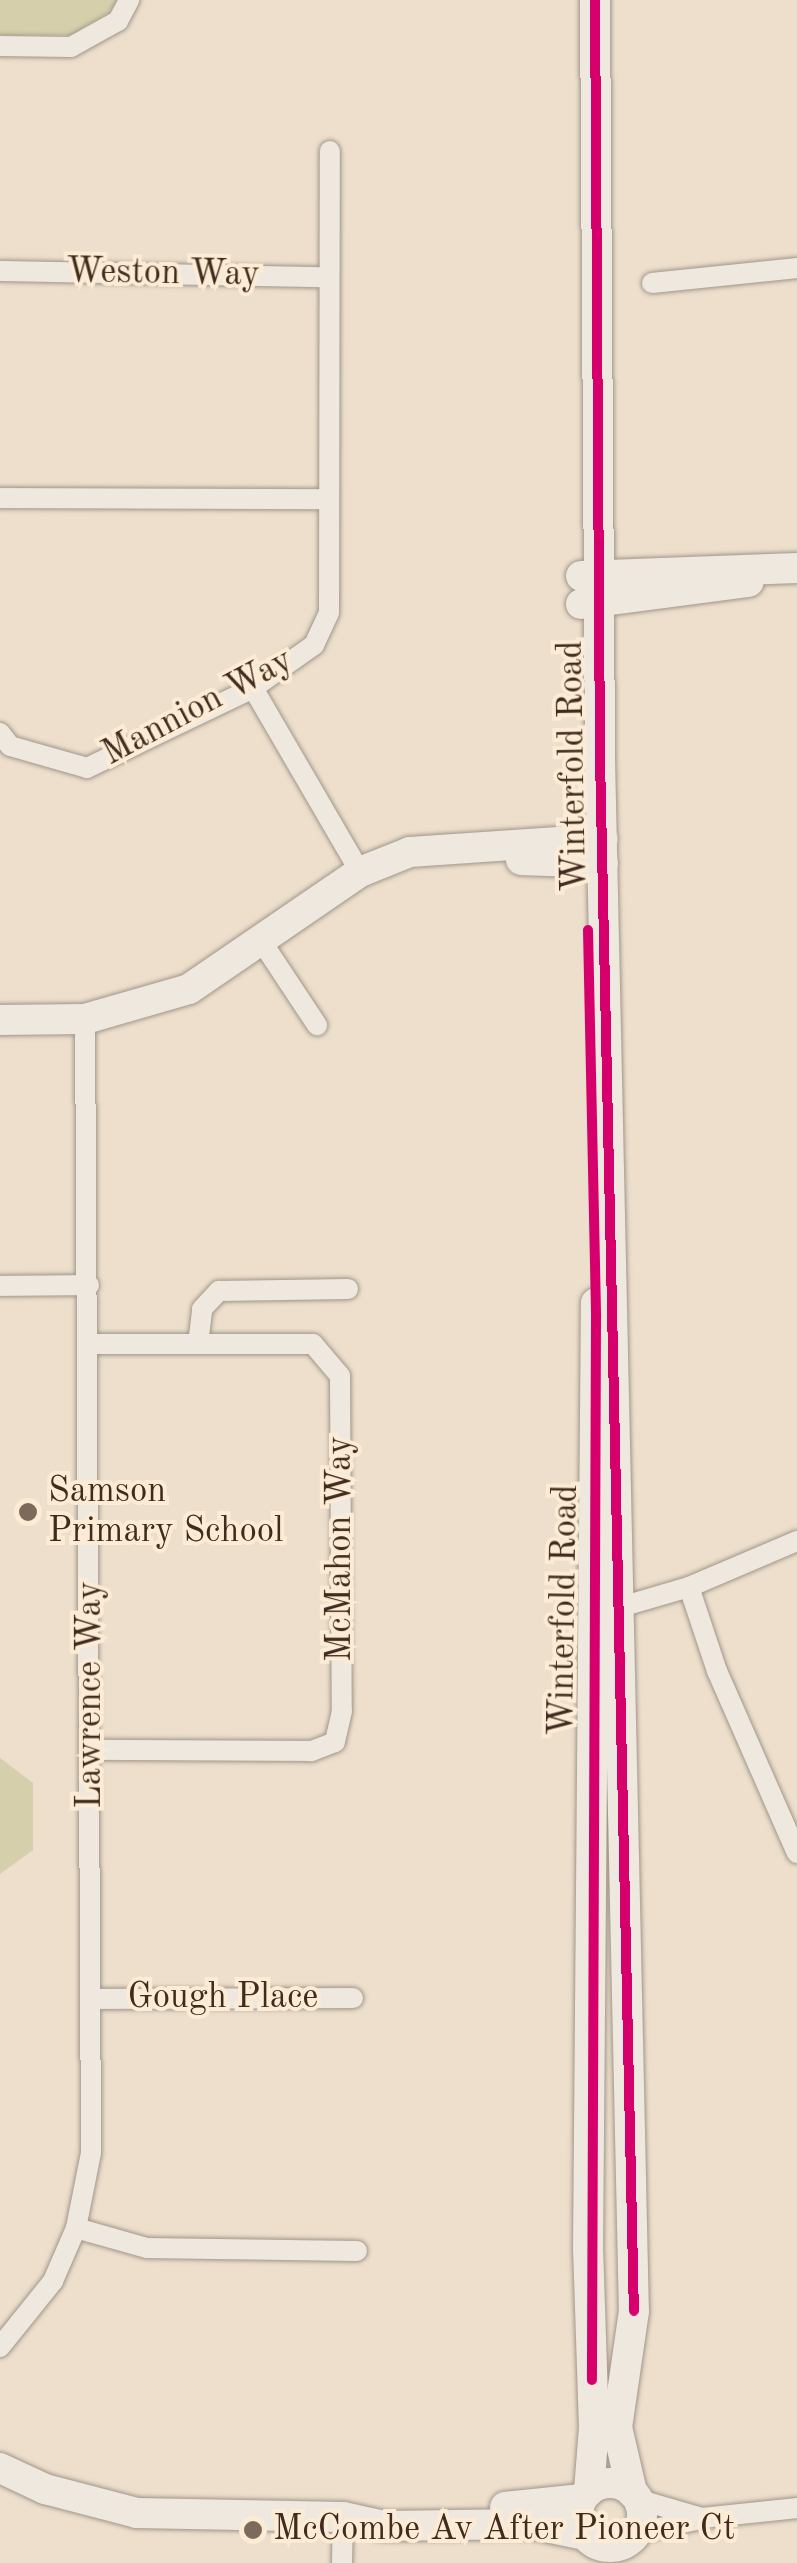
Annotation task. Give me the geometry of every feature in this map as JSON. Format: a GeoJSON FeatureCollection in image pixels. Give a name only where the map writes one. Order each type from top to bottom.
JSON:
{"type":"FeatureCollection","features":[{"type":"Feature","properties":{"kind":"main road","name":"Winterfold Road"},"geometry":{"type":"LineString","coordinates":[[579,0],[606,1611],[634,2311],[617,2427],[635,2495]]}},
{"type":"Feature","properties":{"kind":"main road","name":"Winterfold Road"},"geometry":{"type":"LineString","coordinates":[[589,589],[595,0]]}},
{"type":"Feature","properties":{"kind":"main road"},"geometry":{"type":"LineString","coordinates":[[589,589],[745,584],[785,569]]}},
{"type":"Feature","properties":{"kind":"main road"},"geometry":{"type":"LineString","coordinates":[[0,1020],[85,1019],[188,988],[262,942],[360,872],[410,852],[470,848],[495,858],[595,851]]}},
{"type":"Feature","properties":{"kind":"main road","name":"Winterfold Road"},"geometry":{"type":"LineString","coordinates":[[585,2495],[594,2428],[588,2250],[606,1611]]}},
{"type":"Feature","properties":{"kind":"main road"},"geometry":{"type":"LineString","coordinates":[[0,2468],[45,2489],[137,2513],[343,2517],[384,2526],[532,2524],[595,2548],[633,2545],[635,2495],[606,2483],[585,2495],[530,2507],[385,2508],[343,2517]]}},
{"type":"Feature","properties":{"kind":"main road"},"geometry":{"type":"LineString","coordinates":[[585,2495],[578,2518],[595,2548]]}},
{"type":"Feature","properties":{"kind":"street"},"geometry":{"type":"LineString","coordinates":[[0,46],[71,47],[118,21],[128,0]]}},
{"type":"Feature","properties":{"kind":"street","name":"Mannion Way"},"geometry":{"type":"LineString","coordinates":[[0,733],[10,746],[87,768],[253,688],[314,645],[330,613],[326,277],[330,151]]}},
{"type":"Feature","properties":{"kind":"street"},"geometry":{"type":"LineString","coordinates":[[652,283],[797,268]]}},
{"type":"Feature","properties":{"kind":"street","name":"Weston Way"},"geometry":{"type":"LineString","coordinates":[[0,272],[326,277]]}},
{"type":"Feature","properties":{"kind":"street"},"geometry":{"type":"LineString","coordinates":[[0,498],[327,499]]}},
{"type":"Feature","properties":{"kind":"street"},"geometry":{"type":"LineString","coordinates":[[253,688],[360,872]]}},
{"type":"Feature","properties":{"kind":"street"},"geometry":{"type":"LineString","coordinates":[[262,942],[317,1026]]}},
{"type":"Feature","properties":{"kind":"street","name":"Lawrence Way"},"geometry":{"type":"LineString","coordinates":[[0,2347],[53,2281],[76,2228],[92,2153],[85,1019]]}},
{"type":"Feature","properties":{"kind":"street"},"geometry":{"type":"LineString","coordinates":[[0,1286],[88,1286]]}},
{"type":"Feature","properties":{"kind":"street"},"geometry":{"type":"LineString","coordinates":[[198,1344],[202,1309],[219,1291],[348,1290]]}},
{"type":"Feature","properties":{"kind":"street","name":"McMahon Way"},"geometry":{"type":"LineString","coordinates":[[90,1344],[313,1344],[340,1376],[342,1718],[334,1742],[311,1751],[92,1750]]}},
{"type":"Feature","properties":{"kind":"street"},"geometry":{"type":"LineString","coordinates":[[606,1611],[688,1587],[797,1540]]}},
{"type":"Feature","properties":{"kind":"street"},"geometry":{"type":"LineString","coordinates":[[688,1587],[717,1671],[797,1854]]}},
{"type":"Feature","properties":{"kind":"street","name":"Gough Place"},"geometry":{"type":"LineString","coordinates":[[92,1999],[353,1998]]}},
{"type":"Feature","properties":{"kind":"street"},"geometry":{"type":"LineString","coordinates":[[76,2228],[147,2248],[357,2251]]}},
{"type":"Feature","properties":{"kind":"street"},"geometry":{"type":"LineString","coordinates":[[635,2495],[702,2518]]}},
{"type":"Feature","properties":{"kind":"street"},"geometry":{"type":"LineString","coordinates":[[633,2545],[702,2518],[797,2508]]}},
{"type":"Feature","properties":{"kind":"street"},"geometry":{"type":"LineString","coordinates":[[342,2563],[343,2517]]}},
{"type":"Feature","properties":{"kind":"shaded area"},"geometry":{"type":"Polygon","coordinates":[[[0,0],[117,0],[110,12],[71,35],[0,35],[0,0]]]}},
{"type":"Feature","properties":{"kind":"shaded area"},"geometry":{"type":"Polygon","coordinates":[[[0,1758],[33,1783],[33,1850],[0,1874],[0,1758]]]}},
{"type":"Feature","properties":{"kind":"cycle path"},"geometry":{"type":"LineString","coordinates":[[595,0],[600,758],[634,2311]]}},
{"type":"Feature","properties":{"kind":"cycle path"},"geometry":{"type":"LineString","coordinates":[[588,930],[596,1317],[592,2380]]}},
{"type":"Feature","properties":{"kind":"place","name":"Samson Primary School"},"geometry":{"type":"Point","coordinates":[28,1512]}},
{"type":"Feature","properties":{"kind":"place","name":"McCombe Av After Pioneer Ct"},"geometry":{"type":"Point","coordinates":[253,2530]}}]}
